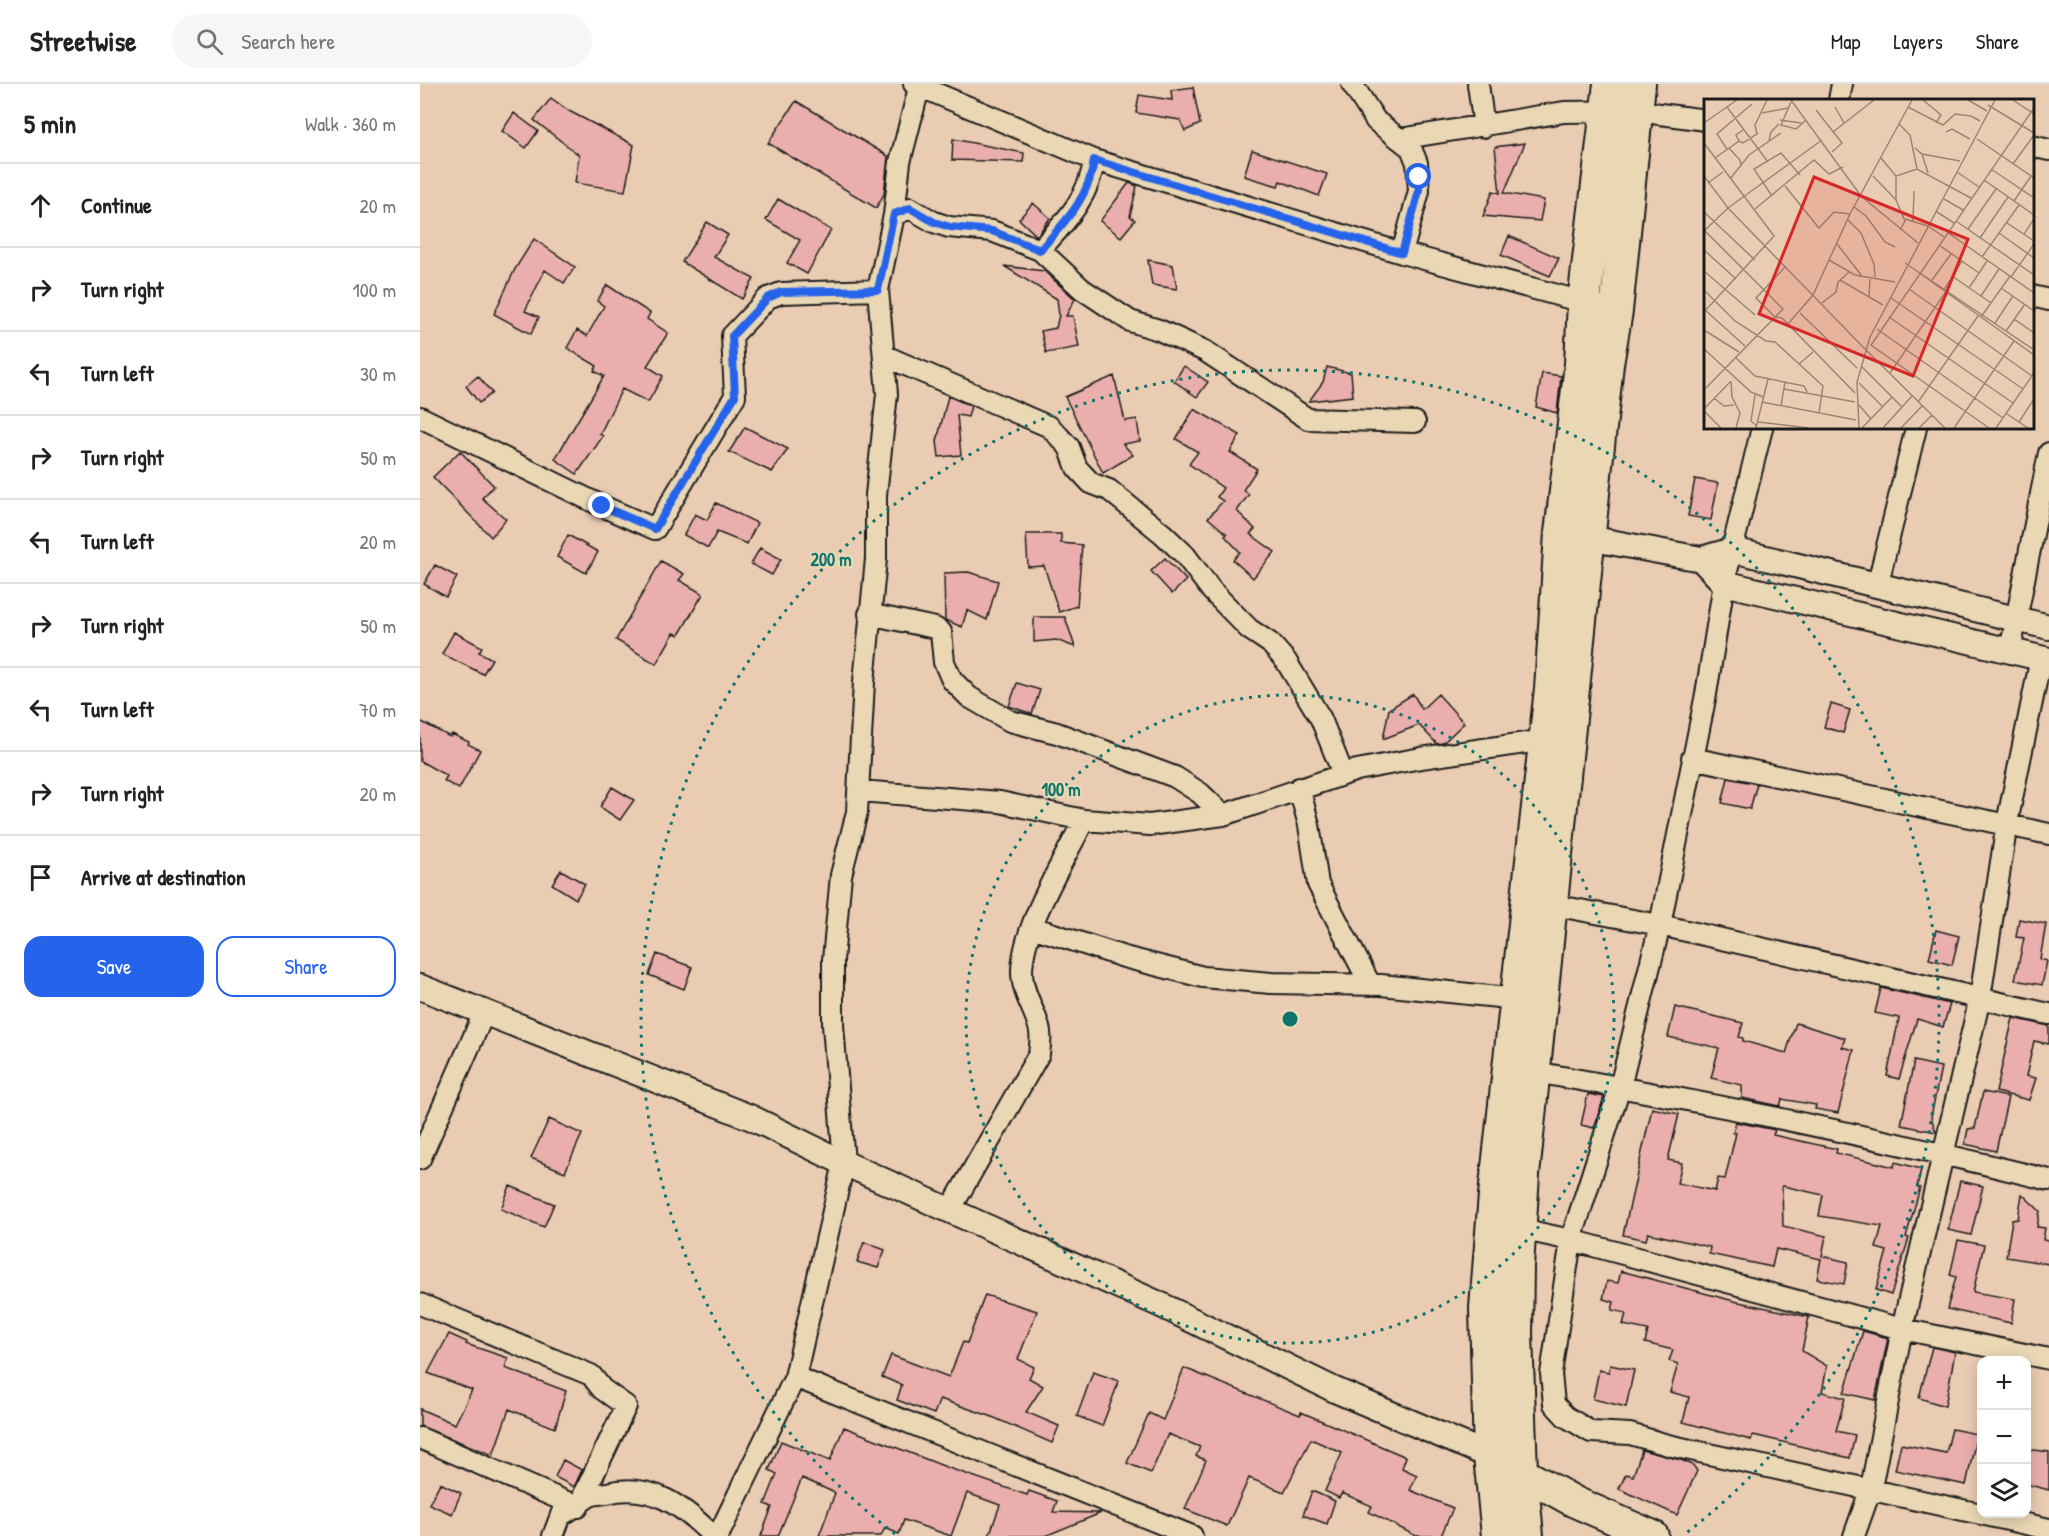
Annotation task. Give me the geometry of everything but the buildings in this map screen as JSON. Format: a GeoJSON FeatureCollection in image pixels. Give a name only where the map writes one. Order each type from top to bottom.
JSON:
{"type":"FeatureCollection","features":[{"type":"Feature","properties":{"kind":"highway"},"geometry":{"type":"LineString","coordinates":[[1527,1536],[1521,1471],[1516,1335],[1520,1229],[1535,1072],[1524,1019],[1553,905],[1575,535],[1584,302],[1608,98]]}},
{"type":"Feature","properties":{"kind":"highway"},"geometry":{"type":"LineString","coordinates":[[1498,1536],[1490,1456],[1486,1308],[1495,1195],[1524,1019],[1546,740],[1575,535],[1616,311],[1638,98]]}},
{"type":"Feature","properties":{"kind":"main road"},"geometry":{"type":"LineString","coordinates":[[1490,1456],[1575,1502],[1653,1536]]}},
{"type":"Feature","properties":{"kind":"street"},"geometry":{"type":"LineString","coordinates":[[1352,84],[1376,121],[1411,148],[1419,177],[1419,191],[1402,253]]}},
{"type":"Feature","properties":{"kind":"street"},"geometry":{"type":"LineString","coordinates":[[1478,84],[1484,127]]}},
{"type":"Feature","properties":{"kind":"street"},"geometry":{"type":"LineString","coordinates":[[1839,99],[1842,84]]}},
{"type":"Feature","properties":{"kind":"street"},"geometry":{"type":"LineString","coordinates":[[553,1536],[561,1515],[578,1506],[588,1497],[618,1490],[647,1490],[692,1515],[716,1536],[795,1377],[844,1163],[833,1025],[833,960],[841,875],[857,812],[869,614],[876,560],[876,495],[887,394],[878,290],[894,214],[900,162],[918,86],[1094,160],[1402,253],[1616,311]]}},
{"type":"Feature","properties":{"kind":"street"},"geometry":{"type":"LineString","coordinates":[[1400,139],[1484,127],[1564,112],[1608,98],[1638,98],[1704,119]]}},
{"type":"Feature","properties":{"kind":"street"},"geometry":{"type":"LineString","coordinates":[[2034,146],[2049,150]]}},
{"type":"Feature","properties":{"kind":"street"},"geometry":{"type":"LineString","coordinates":[[1040,250],[1076,209],[1092,179],[1094,160]]}},
{"type":"Feature","properties":{"kind":"street"},"geometry":{"type":"LineString","coordinates":[[894,214],[910,208],[942,225],[992,231],[1040,250],[1082,289],[1130,321],[1159,330],[1205,351],[1308,419],[1415,422]]}},
{"type":"Feature","properties":{"kind":"street"},"geometry":{"type":"LineString","coordinates":[[420,417],[551,482],[655,529],[735,396],[732,336],[768,298],[781,292],[878,290]]}},
{"type":"Feature","properties":{"kind":"street"},"geometry":{"type":"LineString","coordinates":[[2034,296],[2049,300]]}},
{"type":"Feature","properties":{"kind":"street"},"geometry":{"type":"LineString","coordinates":[[885,356],[940,382],[981,395],[1050,427],[1069,447],[1077,468],[1091,483],[1109,490],[1163,534],[1249,629],[1270,643],[1286,661],[1321,719],[1343,774]]}},
{"type":"Feature","properties":{"kind":"street"},"geometry":{"type":"LineString","coordinates":[[1762,429],[1724,583],[1706,694],[1660,925],[1620,1087],[1571,1240],[1551,1374],[1554,1404],[1565,1416],[1591,1432],[1630,1434],[1668,1445],[2049,1529]]}},
{"type":"Feature","properties":{"kind":"street"},"geometry":{"type":"LineString","coordinates":[[1877,587],[1916,429]]}},
{"type":"Feature","properties":{"kind":"street"},"geometry":{"type":"LineString","coordinates":[[2010,651],[2046,483],[2049,453]]}},
{"type":"Feature","properties":{"kind":"street"},"geometry":{"type":"LineString","coordinates":[[1575,535],[1701,559],[1733,550],[1877,587],[2049,627]]}},
{"type":"Feature","properties":{"kind":"street"},"geometry":{"type":"LineString","coordinates":[[1701,559],[1724,583],[2045,659],[2007,823],[1980,998],[1902,1329],[1871,1488],[1854,1536]]}},
{"type":"Feature","properties":{"kind":"street"},"geometry":{"type":"LineString","coordinates":[[869,614],[935,628],[941,632],[944,662],[952,680],[969,697],[1010,721],[1057,733],[1174,777],[1200,793],[1223,815]]}},
{"type":"Feature","properties":{"kind":"street"},"geometry":{"type":"LineString","coordinates":[[859,790],[1000,802],[1084,820],[1150,825],[1223,815],[1343,774],[1420,758],[1546,740]]}},
{"type":"Feature","properties":{"kind":"street"},"geometry":{"type":"LineString","coordinates":[[1692,758],[2007,823],[2049,834]]}},
{"type":"Feature","properties":{"kind":"street"},"geometry":{"type":"LineString","coordinates":[[1299,788],[1309,825],[1318,884],[1370,984]]}},
{"type":"Feature","properties":{"kind":"street"},"geometry":{"type":"LineString","coordinates":[[950,1210],[1039,1054],[1040,1027],[1028,1005],[1022,976],[1024,950],[1032,927],[1084,820]]}},
{"type":"Feature","properties":{"kind":"street"},"geometry":{"type":"LineString","coordinates":[[1553,905],[1660,925],[2049,1014]]}},
{"type":"Feature","properties":{"kind":"street"},"geometry":{"type":"LineString","coordinates":[[1032,927],[1124,957],[1203,977],[1271,983],[1370,984],[1524,1019]]}},
{"type":"Feature","properties":{"kind":"street"},"geometry":{"type":"LineString","coordinates":[[420,987],[752,1119],[844,1163],[1159,1304],[1346,1394],[1490,1456]]}},
{"type":"Feature","properties":{"kind":"street"},"geometry":{"type":"LineString","coordinates":[[420,1159],[484,1013]]}},
{"type":"Feature","properties":{"kind":"street"},"geometry":{"type":"LineString","coordinates":[[1535,1072],[1620,1087],[1944,1154],[2049,1180]]}},
{"type":"Feature","properties":{"kind":"street"},"geometry":{"type":"LineString","coordinates":[[1520,1229],[1571,1240],[1902,1329],[2049,1359]]}},
{"type":"Feature","properties":{"kind":"street"},"geometry":{"type":"LineString","coordinates":[[420,1305],[591,1375],[602,1389],[626,1406],[578,1506]]}},
{"type":"Feature","properties":{"kind":"street"},"geometry":{"type":"LineString","coordinates":[[795,1377],[1192,1536]]}},
{"type":"Feature","properties":{"kind":"street"},"geometry":{"type":"LineString","coordinates":[[420,1438],[578,1506]]}},
{"type":"Feature","properties":{"kind":"route"},"geometry":{"type":"LineString","coordinates":[[602,506],[655,529],[735,396],[732,336],[768,298],[781,292],[878,290],[894,214],[910,208],[934,222],[969,230],[992,231],[1040,250],[1076,209],[1092,179],[1094,160],[1402,253],[1419,191],[1419,177]]}}]}
